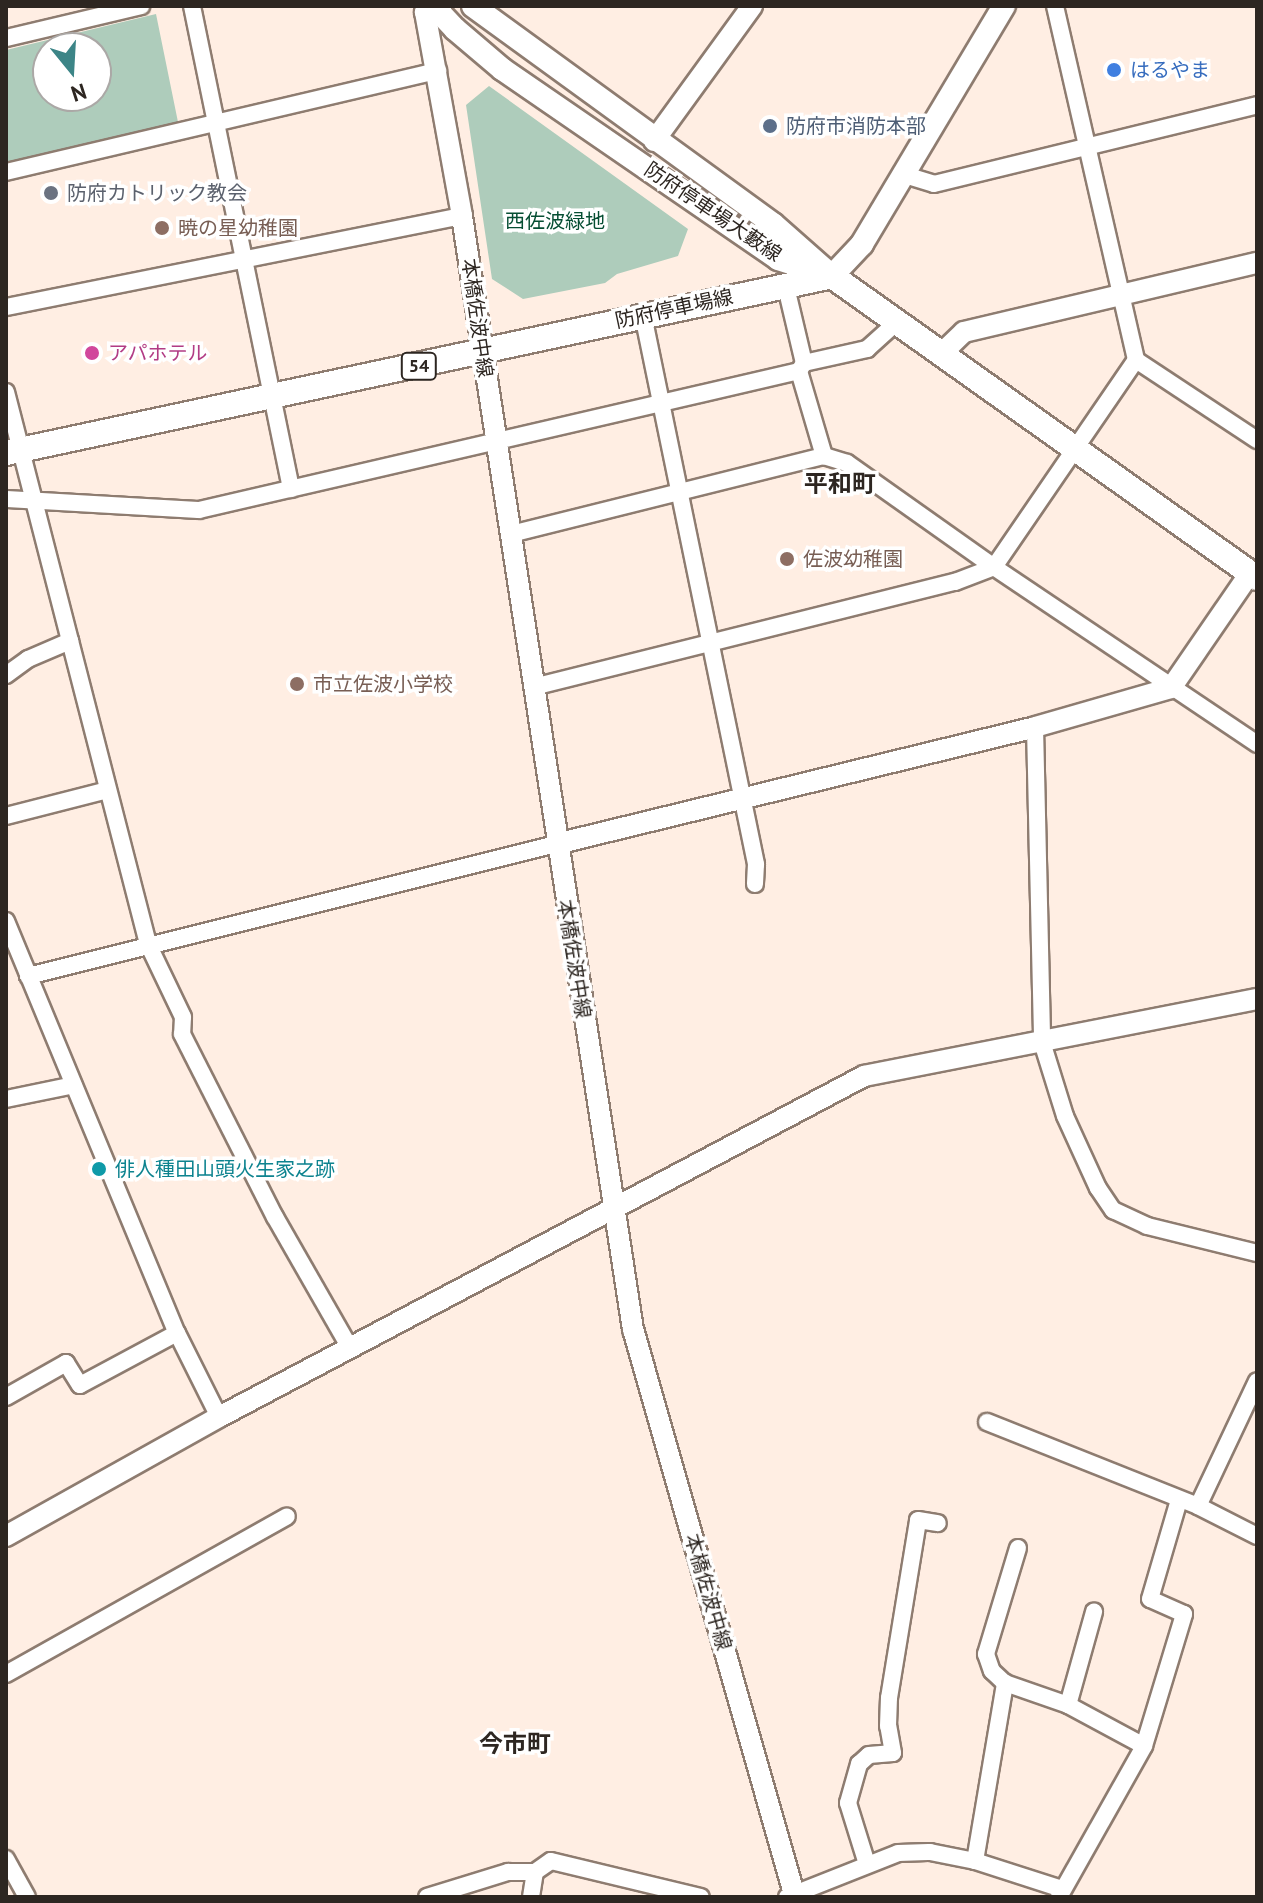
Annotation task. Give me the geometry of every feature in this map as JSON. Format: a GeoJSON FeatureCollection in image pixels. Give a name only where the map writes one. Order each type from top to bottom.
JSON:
{"type":"FeatureCollection","features":[{"type":"Feature","properties":{"kind":"main road","name":"防府停車場大藪線"},"geometry":{"type":"LineString","coordinates":[[440,6],[440,13],[455,29],[502,69],[778,259],[832,276]]}},
{"type":"Feature","properties":{"kind":"main road","name":"防府停車場大藪線"},"geometry":{"type":"LineString","coordinates":[[473,6],[654,141],[773,224],[832,276]]}},
{"type":"Feature","properties":{"kind":"main road"},"geometry":{"type":"LineString","coordinates":[[1004,6],[862,244],[832,276],[1076,452],[1255,571]]}},
{"type":"Feature","properties":{"kind":"main road","name":"防府停車場線"},"geometry":{"type":"LineString","coordinates":[[13,452],[481,354],[643,315],[832,276]]}},
{"type":"Feature","properties":{"kind":"street"},"geometry":{"type":"LineString","coordinates":[[6,38],[141,6]]}},
{"type":"Feature","properties":{"kind":"street"},"geometry":{"type":"LineString","coordinates":[[192,6],[291,489]]}},
{"type":"Feature","properties":{"kind":"street","name":"本橋佐波中線"},"geometry":{"type":"LineString","coordinates":[[428,6],[425,12],[462,216],[556,844],[633,1329],[793,1896]]}},
{"type":"Feature","properties":{"kind":"street"},"geometry":{"type":"LineString","coordinates":[[654,141],[752,6]]}},
{"type":"Feature","properties":{"kind":"street"},"geometry":{"type":"LineString","coordinates":[[1055,6],[1136,360],[1257,440]]}},
{"type":"Feature","properties":{"kind":"street"},"geometry":{"type":"LineString","coordinates":[[6,172],[438,71]]}},
{"type":"Feature","properties":{"kind":"street"},"geometry":{"type":"LineString","coordinates":[[905,175],[934,184],[1257,105]]}},
{"type":"Feature","properties":{"kind":"street"},"geometry":{"type":"LineString","coordinates":[[6,307],[462,216]]}},
{"type":"Feature","properties":{"kind":"street"},"geometry":{"type":"LineString","coordinates":[[940,355],[964,332],[1257,263]]}},
{"type":"Feature","properties":{"kind":"street"},"geometry":{"type":"LineString","coordinates":[[786,287],[801,367],[824,456]]}},
{"type":"Feature","properties":{"kind":"street"},"geometry":{"type":"LineString","coordinates":[[643,315],[713,642],[756,864],[755,884]]}},
{"type":"Feature","properties":{"kind":"street"},"geometry":{"type":"LineString","coordinates":[[6,499],[199,510],[664,404],[867,349],[896,323]]}},
{"type":"Feature","properties":{"kind":"street"},"geometry":{"type":"LineString","coordinates":[[533,687],[955,582],[994,567],[1076,452],[1136,360]]}},
{"type":"Feature","properties":{"kind":"street"},"geometry":{"type":"LineString","coordinates":[[6,392],[13,452],[33,500],[148,944],[183,1017],[182,1034],[275,1217],[350,1348]]}},
{"type":"Feature","properties":{"kind":"street"},"geometry":{"type":"LineString","coordinates":[[511,534],[824,456],[847,463],[994,567],[1257,744]]}},
{"type":"Feature","properties":{"kind":"street"},"geometry":{"type":"LineString","coordinates":[[28,976],[1035,727],[1171,688],[1255,571]]}},
{"type":"Feature","properties":{"kind":"street"},"geometry":{"type":"LineString","coordinates":[[6,675],[28,659],[70,641]]}},
{"type":"Feature","properties":{"kind":"street"},"geometry":{"type":"LineString","coordinates":[[1035,727],[1042,1042],[1065,1116],[1098,1188],[1113,1210],[1147,1226],[1257,1253]]}},
{"type":"Feature","properties":{"kind":"street"},"geometry":{"type":"LineString","coordinates":[[6,816],[108,790]]}},
{"type":"Feature","properties":{"kind":"street"},"geometry":{"type":"LineString","coordinates":[[6,921],[177,1333],[219,1417]]}},
{"type":"Feature","properties":{"kind":"street"},"geometry":{"type":"LineString","coordinates":[[6,1536],[219,1417],[864,1076],[1257,999]]}},
{"type":"Feature","properties":{"kind":"street"},"geometry":{"type":"LineString","coordinates":[[6,1099],[74,1085]]}},
{"type":"Feature","properties":{"kind":"street"},"geometry":{"type":"LineString","coordinates":[[6,1397],[66,1363],[80,1385],[177,1333]]}},
{"type":"Feature","properties":{"kind":"street"},"geometry":{"type":"LineString","coordinates":[[1198,1506],[1257,1381]]}},
{"type":"Feature","properties":{"kind":"street"},"geometry":{"type":"LineString","coordinates":[[987,1422],[1198,1506],[1257,1536]]}},
{"type":"Feature","properties":{"kind":"street"},"geometry":{"type":"LineString","coordinates":[[793,1896],[898,1853],[930,1852],[975,1861],[1061,1893],[1144,1746],[1184,1614],[1150,1599],[1179,1500]]}},
{"type":"Feature","properties":{"kind":"street"},"geometry":{"type":"LineString","coordinates":[[6,1674],[287,1516]]}},
{"type":"Feature","properties":{"kind":"street"},"geometry":{"type":"LineString","coordinates":[[867,1864],[848,1803],[859,1764],[869,1755],[893,1753],[888,1726],[889,1698],[918,1520],[938,1523]]}},
{"type":"Feature","properties":{"kind":"street"},"geometry":{"type":"LineString","coordinates":[[1018,1548],[986,1654],[992,1671],[1005,1683],[1068,1705],[1144,1746]]}},
{"type":"Feature","properties":{"kind":"street"},"geometry":{"type":"LineString","coordinates":[[1068,1705],[1094,1612]]}},
{"type":"Feature","properties":{"kind":"street"},"geometry":{"type":"LineString","coordinates":[[975,1861],[1005,1683]]}},
{"type":"Feature","properties":{"kind":"street"},"geometry":{"type":"LineString","coordinates":[[6,1859],[27,1897]]}},
{"type":"Feature","properties":{"kind":"street"},"geometry":{"type":"LineString","coordinates":[[427,1897],[508,1872],[535,1872],[551,1861],[701,1897]]}},
{"type":"Feature","properties":{"kind":"street"},"geometry":{"type":"LineString","coordinates":[[531,1897],[535,1872]]}},
{"type":"Feature","properties":{"kind":"green space"},"geometry":{"type":"Polygon","coordinates":[[[156,14],[179,127],[6,168],[6,50],[32,44],[32,112],[112,112],[112,32],[81,32],[156,14]]]}},
{"type":"Feature","properties":{"kind":"green space","name":"西佐波緑地"},"geometry":{"type":"Polygon","coordinates":[[[489,86],[688,229],[678,256],[617,274],[605,283],[523,299],[492,279],[466,105],[489,86]]]}},
{"type":"Feature","properties":{"kind":"place","name":"はるやま"},"geometry":{"type":"Point","coordinates":[1114,70]}},
{"type":"Feature","properties":{"kind":"place","name":"防府市消防本部"},"geometry":{"type":"Point","coordinates":[770,126]}},
{"type":"Feature","properties":{"kind":"place","name":"防府カトリック教会"},"geometry":{"type":"Point","coordinates":[51,193]}},
{"type":"Feature","properties":{"kind":"place","name":"暁の星幼稚園"},"geometry":{"type":"Point","coordinates":[162,228]}},
{"type":"Feature","properties":{"kind":"place","name":"アパホテル"},"geometry":{"type":"Point","coordinates":[92,353]}},
{"type":"Feature","properties":{"kind":"place","name":"佐波幼稚園"},"geometry":{"type":"Point","coordinates":[787,559]}},
{"type":"Feature","properties":{"kind":"place","name":"市立佐波小学校"},"geometry":{"type":"Point","coordinates":[297,684]}},
{"type":"Feature","properties":{"kind":"place","name":"俳人種田山頭火生家之跡"},"geometry":{"type":"Point","coordinates":[99,1169]}},
{"type":"Feature","properties":{"kind":"district","name":"平和町"},"geometry":{"type":"Point","coordinates":[840,484]}},
{"type":"Feature","properties":{"kind":"district","name":"今市町"},"geometry":{"type":"Point","coordinates":[515,1744]}}]}
